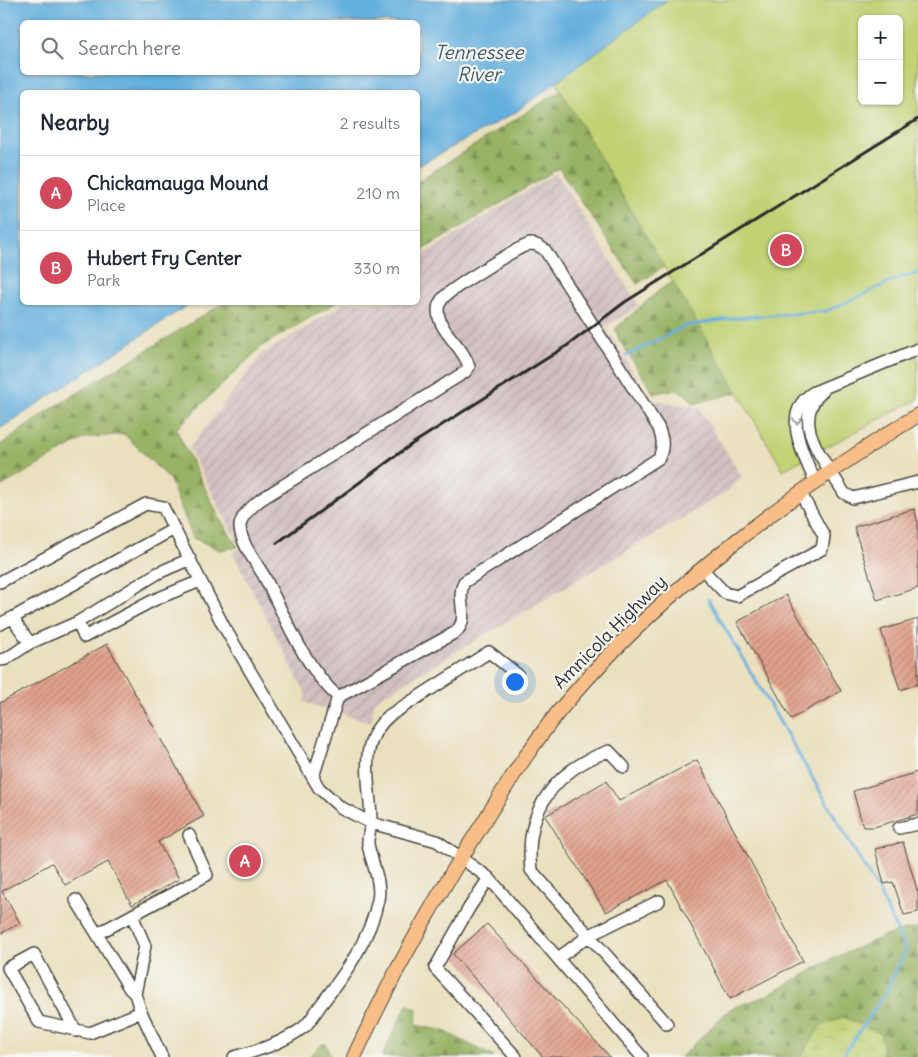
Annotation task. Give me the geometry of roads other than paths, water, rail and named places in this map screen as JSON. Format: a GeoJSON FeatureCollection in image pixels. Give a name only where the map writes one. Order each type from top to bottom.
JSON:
{"type":"FeatureCollection","features":[{"type":"Feature","properties":{"kind":"main road","name":"Amnicola Highway"},"geometry":{"type":"LineString","coordinates":[[354,1057],[414,937],[461,857],[510,780],[568,700],[637,627],[702,569],[815,481],[918,415]]}},
{"type":"Feature","properties":{"kind":"street"},"geometry":{"type":"LineString","coordinates":[[313,777],[338,698],[456,632],[462,625],[463,614],[459,591],[464,582],[659,458],[663,450],[663,440],[658,427],[545,250],[539,246],[531,244],[518,249],[450,293],[440,302],[438,308],[443,325],[468,360],[470,367],[465,372],[260,500],[242,520],[240,527],[246,545],[294,636],[314,670],[338,698]]}},
{"type":"Feature","properties":{"kind":"street"},"geometry":{"type":"LineString","coordinates":[[815,481],[798,438],[796,420],[800,404],[807,396],[918,350]]}},
{"type":"Feature","properties":{"kind":"street"},"geometry":{"type":"LineString","coordinates":[[826,388],[816,396],[810,407],[809,432],[844,493],[853,498],[918,482]]}},
{"type":"Feature","properties":{"kind":"street"},"geometry":{"type":"LineString","coordinates":[[702,569],[726,593],[737,596],[822,549],[824,536],[800,492]]}},
{"type":"Feature","properties":{"kind":"street"},"geometry":{"type":"LineString","coordinates":[[0,582],[146,504],[163,506],[222,625],[319,788],[340,807],[371,823],[437,841],[489,878],[642,1057]]}},
{"type":"Feature","properties":{"kind":"street"},"geometry":{"type":"LineString","coordinates":[[0,624],[174,529]]}},
{"type":"Feature","properties":{"kind":"street"},"geometry":{"type":"LineString","coordinates":[[0,660],[6,659],[30,643],[78,622],[158,573],[190,559]]}},
{"type":"Feature","properties":{"kind":"street"},"geometry":{"type":"LineString","coordinates":[[78,622],[84,637],[154,600],[200,581]]}},
{"type":"Feature","properties":{"kind":"street"},"geometry":{"type":"LineString","coordinates":[[14,617],[17,625],[30,643]]}},
{"type":"Feature","properties":{"kind":"street"},"geometry":{"type":"LineString","coordinates":[[234,1057],[272,1046],[305,1026],[351,966],[379,899],[368,843],[371,823],[369,744],[371,737],[384,720],[489,652],[517,674]]}},
{"type":"Feature","properties":{"kind":"street"},"geometry":{"type":"LineString","coordinates":[[624,767],[609,751],[590,758],[563,778],[544,796],[528,849],[530,870],[590,935],[667,1024]]}},
{"type":"Feature","properties":{"kind":"street"},"geometry":{"type":"LineString","coordinates":[[899,828],[918,824]]}},
{"type":"Feature","properties":{"kind":"street"},"geometry":{"type":"LineString","coordinates":[[97,934],[207,876],[189,835]]}},
{"type":"Feature","properties":{"kind":"street"},"geometry":{"type":"LineString","coordinates":[[489,878],[469,908],[435,968],[516,1057]]}},
{"type":"Feature","properties":{"kind":"street"},"geometry":{"type":"LineString","coordinates":[[76,900],[129,988],[135,994],[162,1057]]}},
{"type":"Feature","properties":{"kind":"street"},"geometry":{"type":"LineString","coordinates":[[558,958],[590,935],[660,901]]}},
{"type":"Feature","properties":{"kind":"street"},"geometry":{"type":"LineString","coordinates":[[132,915],[145,946],[135,994]]}},
{"type":"Feature","properties":{"kind":"street"},"geometry":{"type":"LineString","coordinates":[[76,1031],[34,954],[4,970],[39,1022],[76,1031],[90,1033],[142,1012]]}},
{"type":"Feature","properties":{"kind":"water","name":"Tennessee River"},"geometry":{"type":"Polygon","coordinates":[[[0,0],[667,0],[516,112],[420,165],[420,90],[20,90],[20,305],[188,305],[0,429],[0,0]]]}},
{"type":"Feature","properties":{"kind":"waterway"},"geometry":{"type":"LineString","coordinates":[[626,356],[685,326],[734,318],[827,311],[902,277],[918,273]]}},
{"type":"Feature","properties":{"kind":"waterway"},"geometry":{"type":"LineString","coordinates":[[708,599],[879,892],[906,950],[885,994],[842,1057]]}},
{"type":"Feature","properties":{"kind":"railway"},"geometry":{"type":"LineString","coordinates":[[277,543],[412,444],[568,345],[625,302],[918,119]]}},
{"type":"Feature","properties":{"kind":"place","name":"Hubert Fry Center"},"geometry":{"type":"Point","coordinates":[786,250]}},
{"type":"Feature","properties":{"kind":"place","name":"Chickamauga Mound"},"geometry":{"type":"Point","coordinates":[245,861]}}]}
